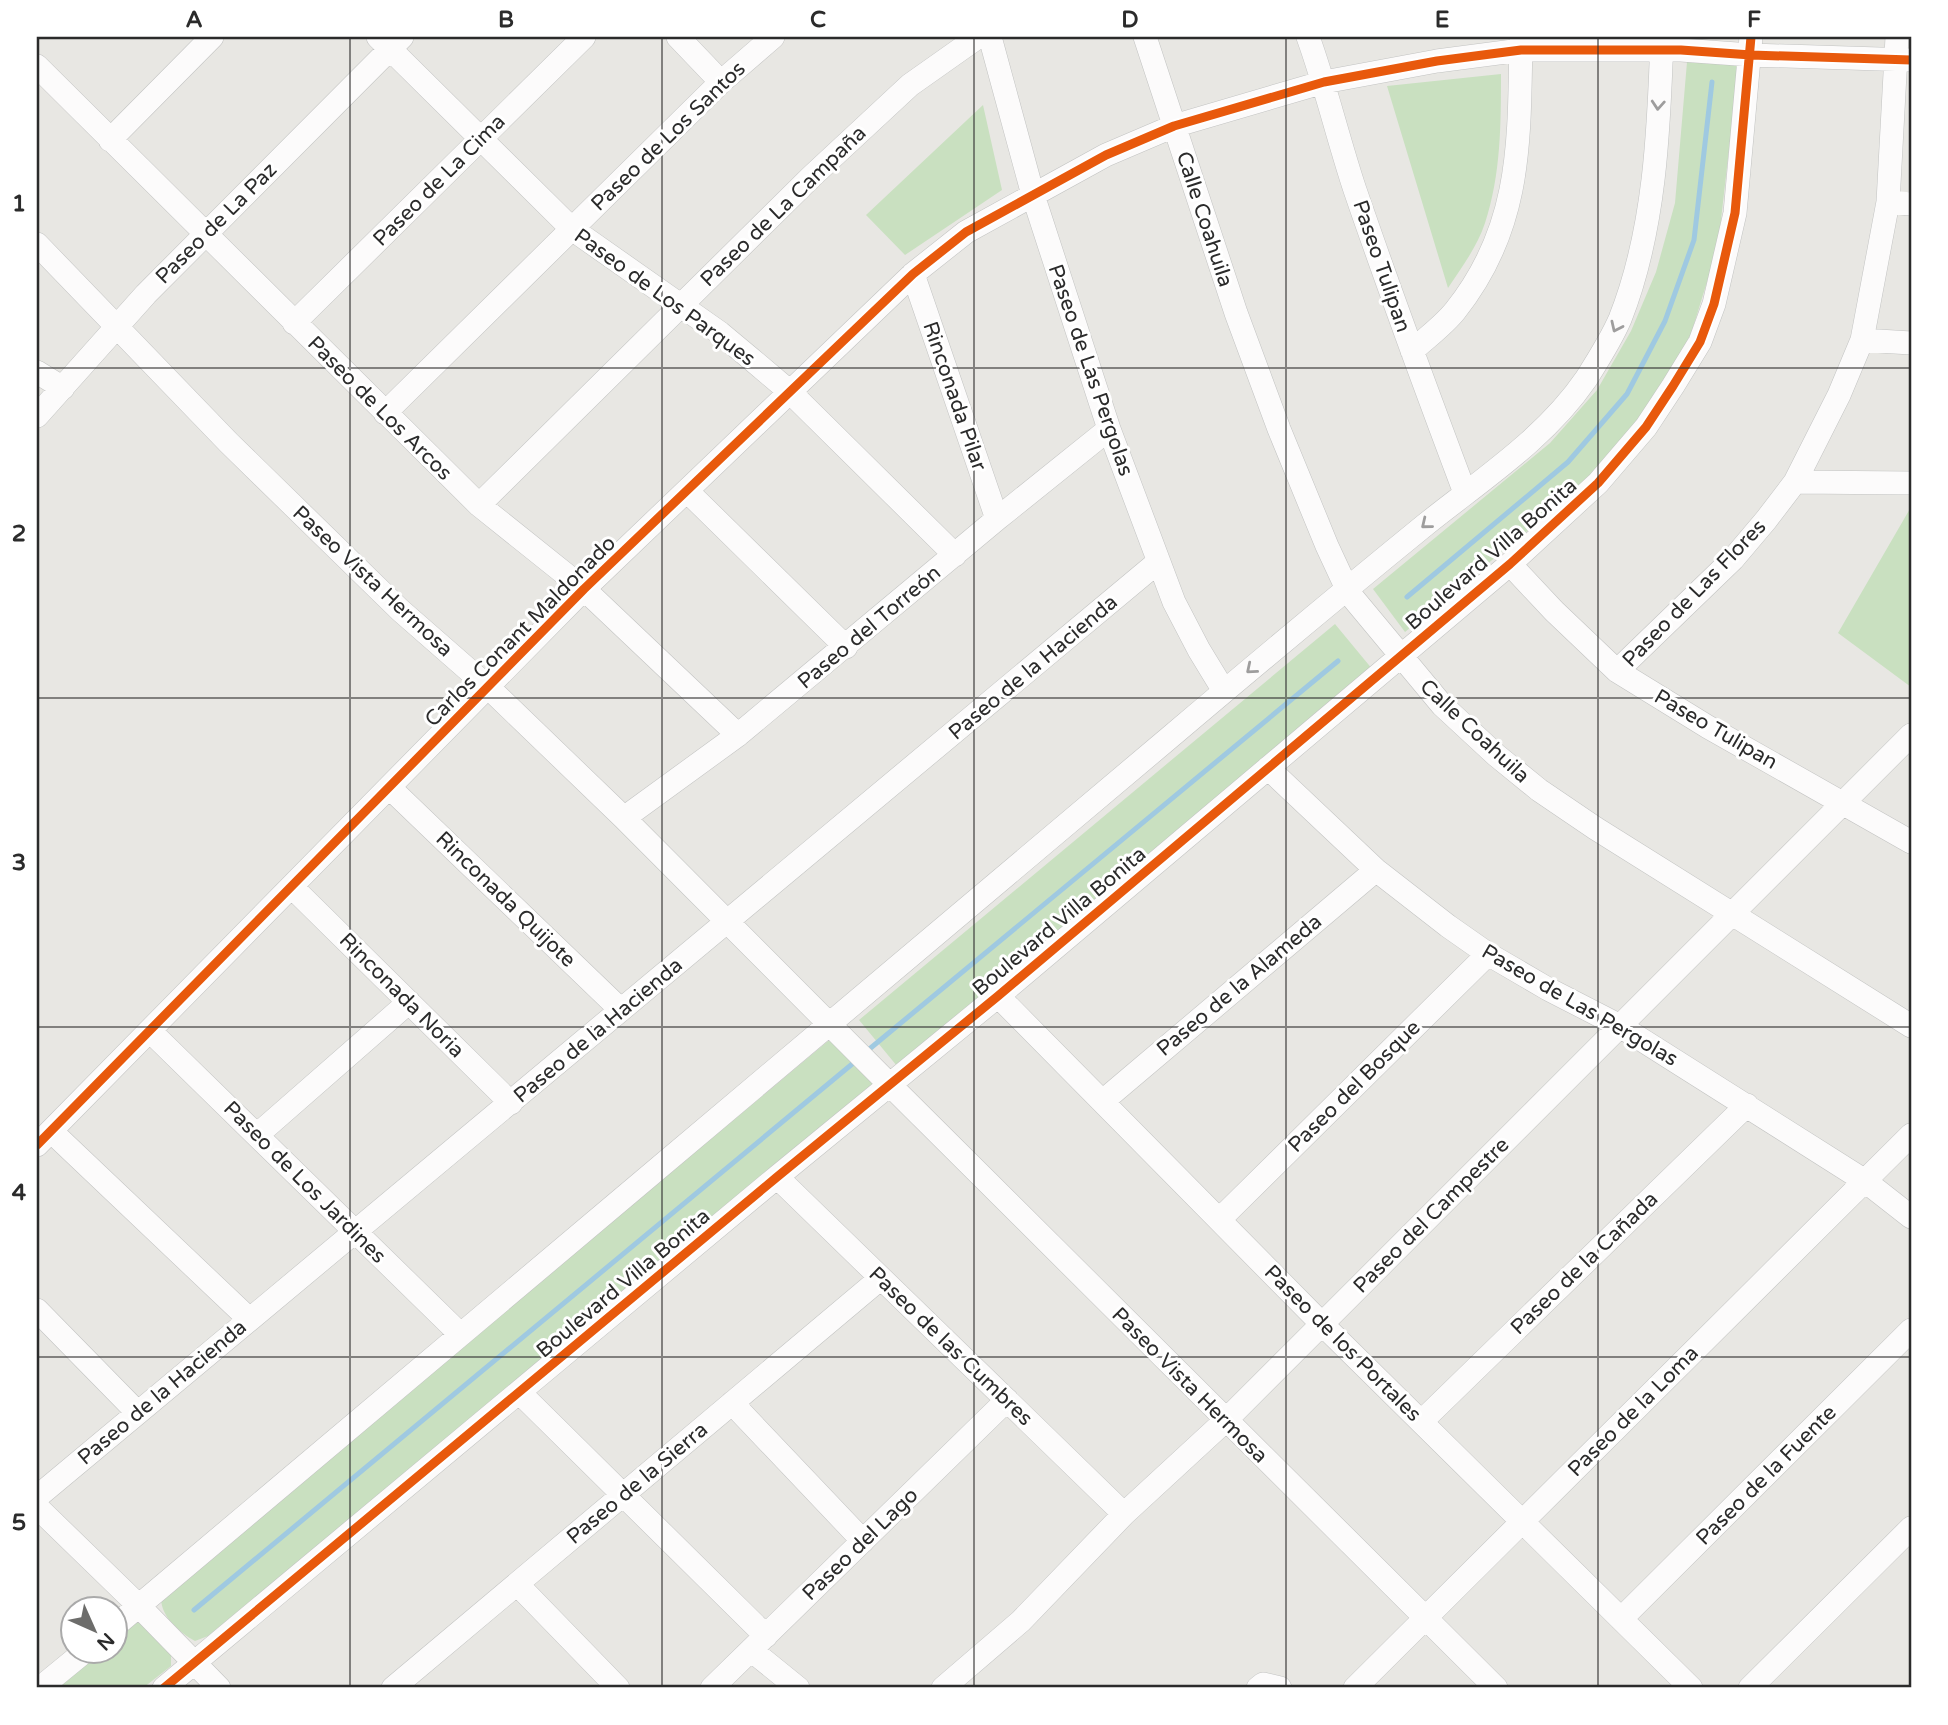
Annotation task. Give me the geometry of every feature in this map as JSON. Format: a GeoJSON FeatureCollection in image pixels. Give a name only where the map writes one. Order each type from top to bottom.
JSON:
{"type":"FeatureCollection","features":[{"type":"Feature","properties":{"kind":"street","name":"Paseo de La Cima"},"geometry":{"type":"LineString","coordinates":[[294,323],[584,37]]}},
{"type":"Feature","properties":{"kind":"street"},"geometry":{"type":"LineString","coordinates":[[678,37],[721,82]]}},
{"type":"Feature","properties":{"kind":"street","name":"Paseo de Los Santos"},"geometry":{"type":"LineString","coordinates":[[385,413],[721,82],[773,37]]}},
{"type":"Feature","properties":{"kind":"street","name":"Paseo de La Campaña"},"geometry":{"type":"LineString","coordinates":[[479,505],[811,177],[910,85],[978,37]]}},
{"type":"Feature","properties":{"kind":"street","name":"Paseo de Las Pergolas"},"geometry":{"type":"LineString","coordinates":[[990,37],[1032,195],[1109,429],[1180,614],[1224,691]]}},
{"type":"Feature","properties":{"kind":"street","name":"Calle Coahuila"},"geometry":{"type":"LineString","coordinates":[[1145,37],[1236,313],[1274,416],[1350,594],[1442,705],[1539,790],[1911,1026]]}},
{"type":"Feature","properties":{"kind":"street","name":"Paseo Tulipan"},"geometry":{"type":"LineString","coordinates":[[1308,37],[1324,82],[1354,187],[1465,493]]}},
{"type":"Feature","properties":{"kind":"street"},"geometry":{"type":"LineString","coordinates":[[110,140],[205,39]]}},
{"type":"Feature","properties":{"kind":"street","name":"Paseo de Los Parques"},"geometry":{"type":"LineString","coordinates":[[390,41],[480,139],[572,229],[720,333],[789,391],[955,555]]}},
{"type":"Feature","properties":{"kind":"street","name":"Paseo de La Paz"},"geometry":{"type":"LineString","coordinates":[[37,416],[146,293],[390,41]]}},
{"type":"Feature","properties":{"kind":"street"},"geometry":{"type":"LineString","coordinates":[[1412,351],[1454,313],[1481,273],[1502,225],[1515,171],[1521,43]]}},
{"type":"Feature","properties":{"kind":"street","name":"Carlos Conant Maldonado"},"geometry":{"type":"LineString","coordinates":[[44,1138],[584,589],[913,274],[966,232],[1106,155],[1174,126],[1324,82],[1521,43],[1901,52]]}},
{"type":"Feature","properties":{"kind":"street"},"geometry":{"type":"LineString","coordinates":[[130,1613],[460,1334],[833,1027],[1224,691],[1350,594],[1465,493],[1526,445],[1556,416],[1582,385],[1606,347],[1619,320],[1638,263],[1653,178],[1668,45]]}},
{"type":"Feature","properties":{"kind":"street","name":"Boulevard Villa Bonita"},"geometry":{"type":"LineString","coordinates":[[164,1688],[887,1083],[998,996],[1268,768],[1396,652],[1510,564],[1598,483],[1646,427],[1700,342],[1714,304],[1735,213],[1745,49]]}},
{"type":"Feature","properties":{"kind":"street","name":"Paseo de Las Flores"},"geometry":{"type":"LineString","coordinates":[[1618,671],[1733,559],[1795,482],[1839,395],[1862,340],[1888,202],[1901,52]]}},
{"type":"Feature","properties":{"kind":"street","name":"Paseo de Los Arcos"},"geometry":{"type":"LineString","coordinates":[[37,66],[479,505],[584,589],[738,735]]}},
{"type":"Feature","properties":{"kind":"street"},"geometry":{"type":"LineString","coordinates":[[1888,202],[1911,204]]}},
{"type":"Feature","properties":{"kind":"street","name":"Paseo Vista Hermosa"},"geometry":{"type":"LineString","coordinates":[[37,244],[229,443],[400,610],[488,687],[625,818],[887,1083],[1496,1688]]}},
{"type":"Feature","properties":{"kind":"street","name":"Rinconada Pilar"},"geometry":{"type":"LineString","coordinates":[[913,274],[997,519]]}},
{"type":"Feature","properties":{"kind":"street"},"geometry":{"type":"LineString","coordinates":[[1862,340],[1911,343]]}},
{"type":"Feature","properties":{"kind":"street"},"geometry":{"type":"LineString","coordinates":[[37,372],[63,388]]}},
{"type":"Feature","properties":{"kind":"street","name":"Paseo del Torreón"},"geometry":{"type":"LineString","coordinates":[[625,818],[738,735],[1109,429]]}},
{"type":"Feature","properties":{"kind":"street"},"geometry":{"type":"LineString","coordinates":[[1795,482],[1911,483]]}},
{"type":"Feature","properties":{"kind":"street"},"geometry":{"type":"LineString","coordinates":[[688,492],[846,646]]}},
{"type":"Feature","properties":{"kind":"street","name":"Paseo de la Hacienda"},"geometry":{"type":"LineString","coordinates":[[37,1497],[1158,562]]}},
{"type":"Feature","properties":{"kind":"street","name":"Paseo Tulipan"},"geometry":{"type":"LineString","coordinates":[[1510,564],[1554,611],[1618,671],[1708,727],[1845,802],[1911,842]]}},
{"type":"Feature","properties":{"kind":"street","name":"Paseo del Campestre"},"geometry":{"type":"LineString","coordinates":[[943,1688],[1021,1621],[1124,1514],[1226,1420],[1911,735]]}},
{"type":"Feature","properties":{"kind":"street","name":"Paseo de Las Pergolas"},"geometry":{"type":"LineString","coordinates":[[1268,768],[1376,870],[1488,954],[1620,1026],[1866,1181],[1911,1217]]}},
{"type":"Feature","properties":{"kind":"street","name":"Rinconada Quijote"},"geometry":{"type":"LineString","coordinates":[[390,788],[621,1010]]}},
{"type":"Feature","properties":{"kind":"street","name":"Paseo de la Alameda"},"geometry":{"type":"LineString","coordinates":[[1103,1101],[1376,870]]}},
{"type":"Feature","properties":{"kind":"street","name":"Rinconada Noria"},"geometry":{"type":"LineString","coordinates":[[292,887],[511,1103]]}},
{"type":"Feature","properties":{"kind":"street","name":"Paseo del Bosque"},"geometry":{"type":"LineString","coordinates":[[1220,1219],[1488,954]]}},
{"type":"Feature","properties":{"kind":"street","name":"Paseo de los Portales"},"geometry":{"type":"LineString","coordinates":[[998,996],[1322,1324],[1691,1688]]}},
{"type":"Feature","properties":{"kind":"street"},"geometry":{"type":"LineString","coordinates":[[257,1135],[409,1002]]}},
{"type":"Feature","properties":{"kind":"street","name":"Paseo de Los Jardines"},"geometry":{"type":"LineString","coordinates":[[150,1031],[460,1334]]}},
{"type":"Feature","properties":{"kind":"street","name":"Paseo de la Cañada"},"geometry":{"type":"LineString","coordinates":[[1422,1421],[1746,1105]]}},
{"type":"Feature","properties":{"kind":"street","name":"Paseo de la Loma"},"geometry":{"type":"LineString","coordinates":[[1355,1688],[1911,1135]]}},
{"type":"Feature","properties":{"kind":"street"},"geometry":{"type":"LineString","coordinates":[[44,1138],[249,1319]]}},
{"type":"Feature","properties":{"kind":"street","name":"Paseo de las Cumbres"},"geometry":{"type":"LineString","coordinates":[[777,1177],[1124,1514]]}},
{"type":"Feature","properties":{"kind":"street","name":"Paseo de la Sierra"},"geometry":{"type":"LineString","coordinates":[[407,1684],[517,1584],[881,1278]]}},
{"type":"Feature","properties":{"kind":"street"},"geometry":{"type":"LineString","coordinates":[[37,1310],[137,1412]]}},
{"type":"Feature","properties":{"kind":"street","name":"Paseo de la Fuente"},"geometry":{"type":"LineString","coordinates":[[1621,1619],[1911,1331]]}},
{"type":"Feature","properties":{"kind":"street"},"geometry":{"type":"LineString","coordinates":[[519,1392],[623,1495],[798,1688]]}},
{"type":"Feature","properties":{"kind":"street","name":"Paseo del Lago"},"geometry":{"type":"LineString","coordinates":[[712,1688],[1007,1401]]}},
{"type":"Feature","properties":{"kind":"street"},"geometry":{"type":"LineString","coordinates":[[732,1403],[863,1541]]}},
{"type":"Feature","properties":{"kind":"street"},"geometry":{"type":"LineString","coordinates":[[37,1507],[219,1688]]}},
{"type":"Feature","properties":{"kind":"street"},"geometry":{"type":"LineString","coordinates":[[1750,1688],[1911,1528]]}},
{"type":"Feature","properties":{"kind":"street"},"geometry":{"type":"LineString","coordinates":[[517,1584],[618,1688]]}},
{"type":"Feature","properties":{"kind":"street"},"geometry":{"type":"LineString","coordinates":[[40,1688],[66,1666]]}},
{"type":"Feature","properties":{"kind":"street"},"geometry":{"type":"LineString","coordinates":[[1258,1688],[1263,1684],[1280,1688]]}},
{"type":"Feature","properties":{"kind":"green space"},"geometry":{"type":"Polygon","coordinates":[[[1687,62],[1739,62],[1718,246],[1691,334],[1648,411],[1578,489],[1405,632],[1373,589],[1550,443],[1597,390],[1631,331],[1656,272],[1675,203],[1687,62]]]}},
{"type":"Feature","properties":{"kind":"green space"},"geometry":{"type":"Polygon","coordinates":[[[1501,74],[1499,149],[1490,205],[1478,240],[1448,288],[1387,86],[1501,74]]]}},
{"type":"Feature","properties":{"kind":"green space"},"geometry":{"type":"Polygon","coordinates":[[[983,105],[1002,190],[905,255],[866,215],[983,105]]]}},
{"type":"Feature","properties":{"kind":"green space"},"geometry":{"type":"Polygon","coordinates":[[[1911,507],[1911,687],[1838,633],[1911,507]]]}},
{"type":"Feature","properties":{"kind":"green space"},"geometry":{"type":"Polygon","coordinates":[[[1335,624],[1373,670],[897,1066],[859,1020],[1335,624]]]}},
{"type":"Feature","properties":{"kind":"green space"},"geometry":{"type":"Polygon","coordinates":[[[828,1041],[838,1042],[876,1085],[208,1636],[195,1641],[172,1624],[164,1612],[161,1599],[828,1041]]]}},
{"type":"Feature","properties":{"kind":"green space"},"geometry":{"type":"Polygon","coordinates":[[[142,1623],[171,1652],[171,1666],[143,1688],[55,1688],[81,1666],[130,1666],[130,1624],[142,1623]]]}},
{"type":"Feature","properties":{"kind":"waterway"},"geometry":{"type":"LineString","coordinates":[[1407,597],[1568,462],[1627,394],[1665,321],[1694,240],[1712,82]]}},
{"type":"Feature","properties":{"kind":"waterway"},"geometry":{"type":"LineString","coordinates":[[867,1051],[1338,661]]}},
{"type":"Feature","properties":{"kind":"waterway"},"geometry":{"type":"LineString","coordinates":[[194,1610],[857,1060]]}},
{"type":"Feature","properties":{"kind":"cycle path"},"geometry":{"type":"LineString","coordinates":[[164,1688],[998,996],[1510,564],[1598,483],[1646,427],[1673,386],[1700,342],[1714,304],[1735,213],[1751,37]]}},
{"type":"Feature","properties":{"kind":"cycle path"},"geometry":{"type":"LineString","coordinates":[[37,1145],[584,589],[913,274],[966,232],[1106,155],[1174,126],[1324,82],[1437,61],[1521,50],[1681,50],[1911,60]]}}]}
